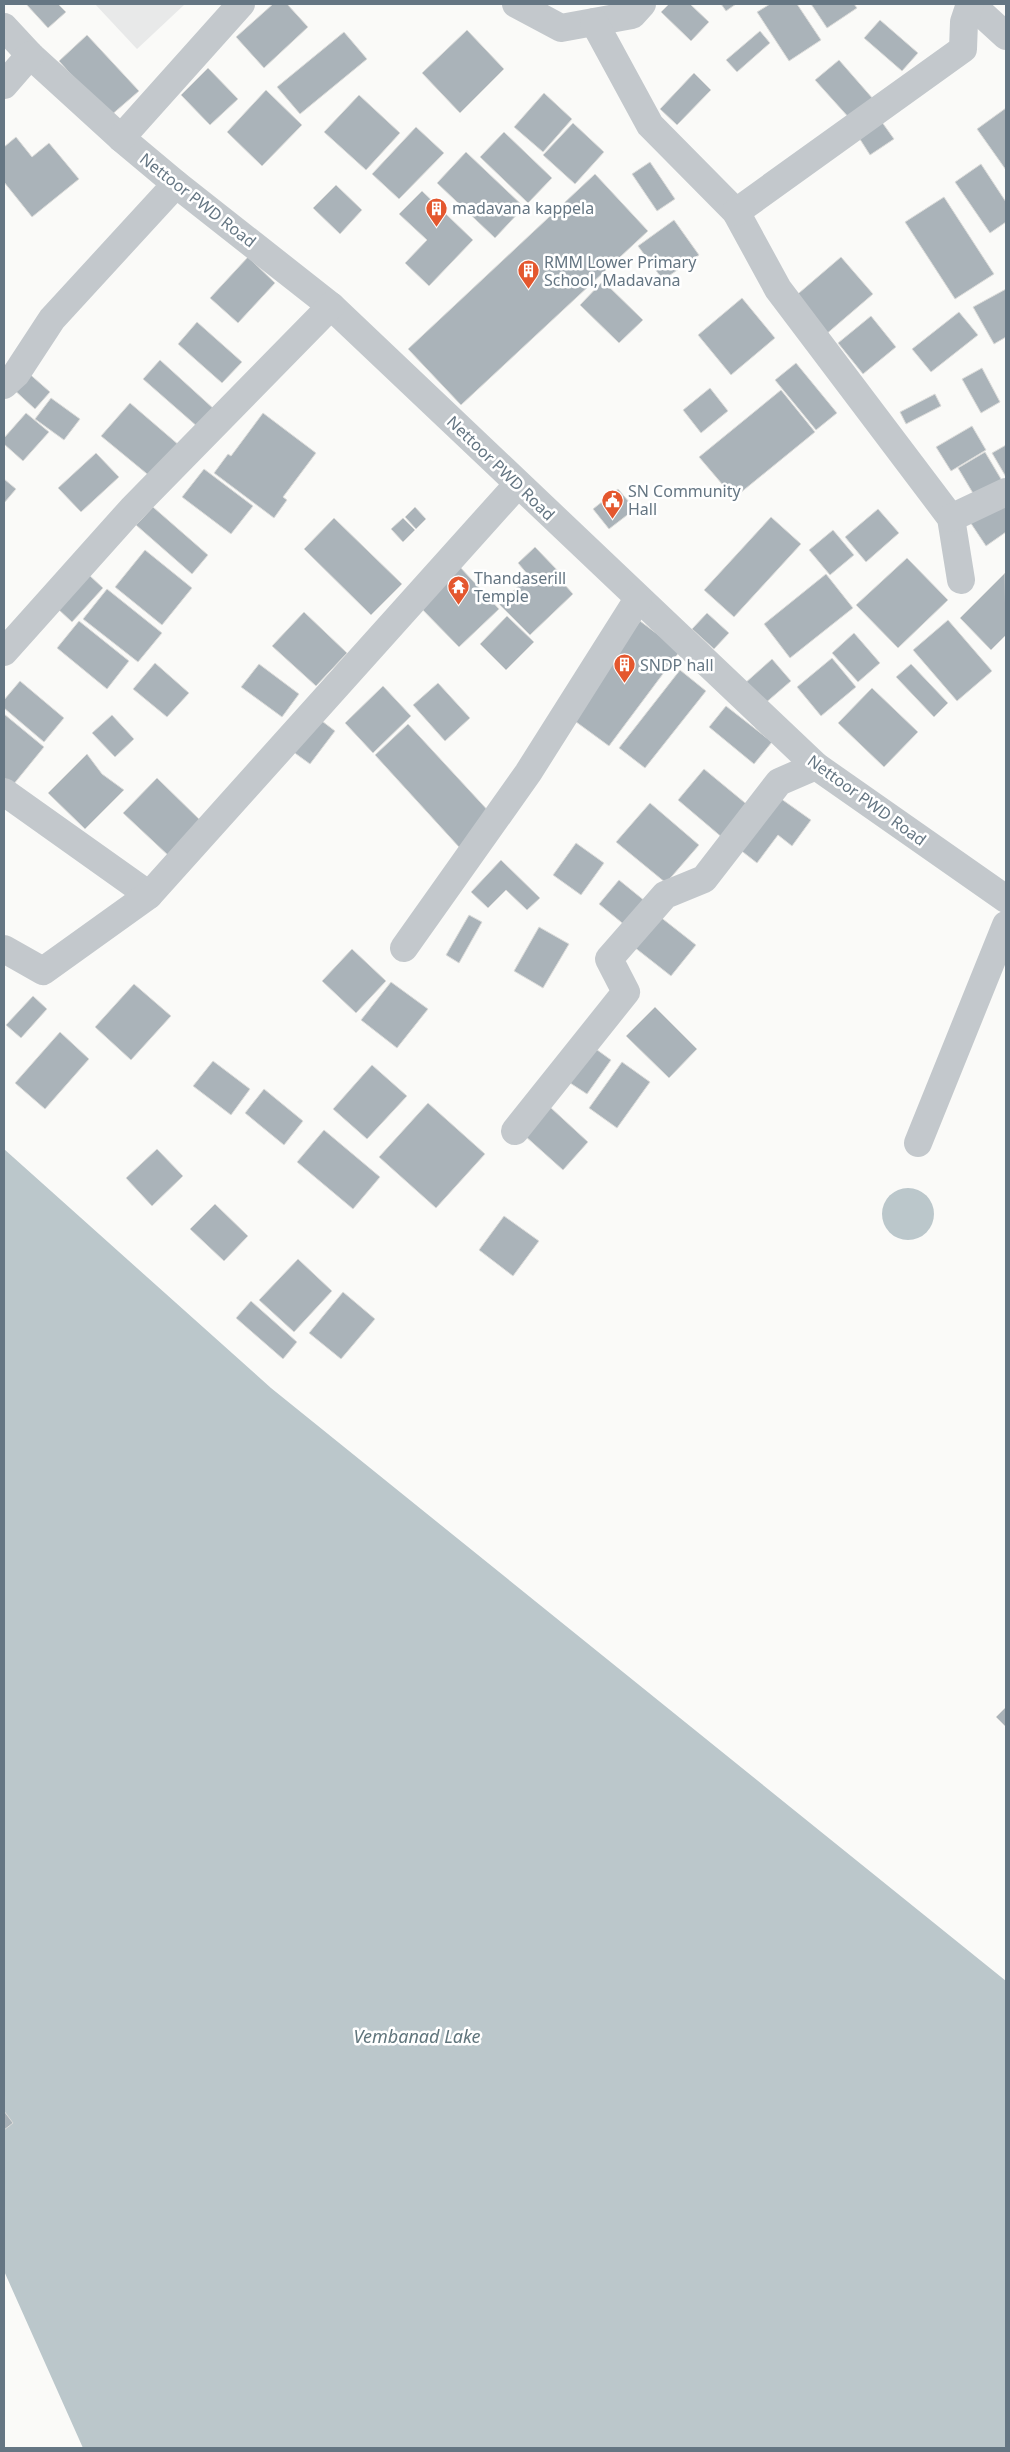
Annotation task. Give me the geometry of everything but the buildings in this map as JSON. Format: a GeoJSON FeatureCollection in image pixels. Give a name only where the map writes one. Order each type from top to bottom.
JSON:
{"type":"FeatureCollection","features":[{"type":"Feature","properties":{"kind":"street"},"geometry":{"type":"LineString","coordinates":[[121,138],[241,4]]}},
{"type":"Feature","properties":{"kind":"street"},"geometry":{"type":"LineString","coordinates":[[516,4],[561,28],[632,15],[642,4]]}},
{"type":"Feature","properties":{"kind":"street"},"geometry":{"type":"LineString","coordinates":[[736,212],[963,48],[964,22],[971,4],[1006,36]]}},
{"type":"Feature","properties":{"kind":"street"},"geometry":{"type":"LineString","coordinates":[[594,22],[650,125],[736,212],[778,289],[951,518],[961,580]]}},
{"type":"Feature","properties":{"kind":"street","name":"Nettoor PWD Road"},"geometry":{"type":"LineString","coordinates":[[4,27],[30,54],[121,138],[176,184],[331,306],[816,766],[1006,899]]}},
{"type":"Feature","properties":{"kind":"street"},"geometry":{"type":"LineString","coordinates":[[4,85],[30,54]]}},
{"type":"Feature","properties":{"kind":"street"},"geometry":{"type":"LineString","coordinates":[[4,385],[16,374],[52,319],[176,184]]}},
{"type":"Feature","properties":{"kind":"street"},"geometry":{"type":"LineString","coordinates":[[4,652],[132,509],[331,306]]}},
{"type":"Feature","properties":{"kind":"street"},"geometry":{"type":"LineString","coordinates":[[4,949],[43,971],[149,895],[518,484]]}},
{"type":"Feature","properties":{"kind":"street"},"geometry":{"type":"LineString","coordinates":[[951,518],[1006,492]]}},
{"type":"Feature","properties":{"kind":"street"},"geometry":{"type":"LineString","coordinates":[[404,948],[528,773],[638,599]]}},
{"type":"Feature","properties":{"kind":"street"},"geometry":{"type":"LineString","coordinates":[[515,1131],[626,992],[609,959],[665,895],[704,879],[779,782],[816,766]]}},
{"type":"Feature","properties":{"kind":"street"},"geometry":{"type":"LineString","coordinates":[[4,792],[149,895]]}},
{"type":"Feature","properties":{"kind":"street"},"geometry":{"type":"LineString","coordinates":[[918,1143],[1006,925]]}},
{"type":"Feature","properties":{"kind":"shaded area"},"geometry":{"type":"Polygon","coordinates":[[[95,4],[185,4],[137,49],[95,4]]]}},
{"type":"Feature","properties":{"kind":"water","name":"Vembanad Lake"},"geometry":{"type":"Polygon","coordinates":[[[4,1149],[271,1388],[1006,1981],[1006,2448],[83,2448],[4,2271],[4,1149]]]}},
{"type":"Feature","properties":{"kind":"water"},"geometry":{"type":"Polygon","coordinates":[[[903,1188],[913,1188],[922,1192],[930,1200],[934,1214],[930,1228],[922,1236],[913,1240],[903,1240],[894,1236],[886,1228],[882,1219],[882,1209],[886,1200],[894,1192],[903,1188]]]}},
{"type":"Feature","properties":{"kind":"place","name":"madavana kappela"},"geometry":{"type":"Point","coordinates":[436,227]}},
{"type":"Feature","properties":{"kind":"place","name":"RMM Lower Primary School, Madavana"},"geometry":{"type":"Point","coordinates":[528,290]}},
{"type":"Feature","properties":{"kind":"place","name":"SN Community Hall"},"geometry":{"type":"Point","coordinates":[612,519]}},
{"type":"Feature","properties":{"kind":"place","name":"Thandaserill Temple"},"geometry":{"type":"Point","coordinates":[458,606]}},
{"type":"Feature","properties":{"kind":"place","name":"SNDP hall"},"geometry":{"type":"Point","coordinates":[624,684]}}]}
